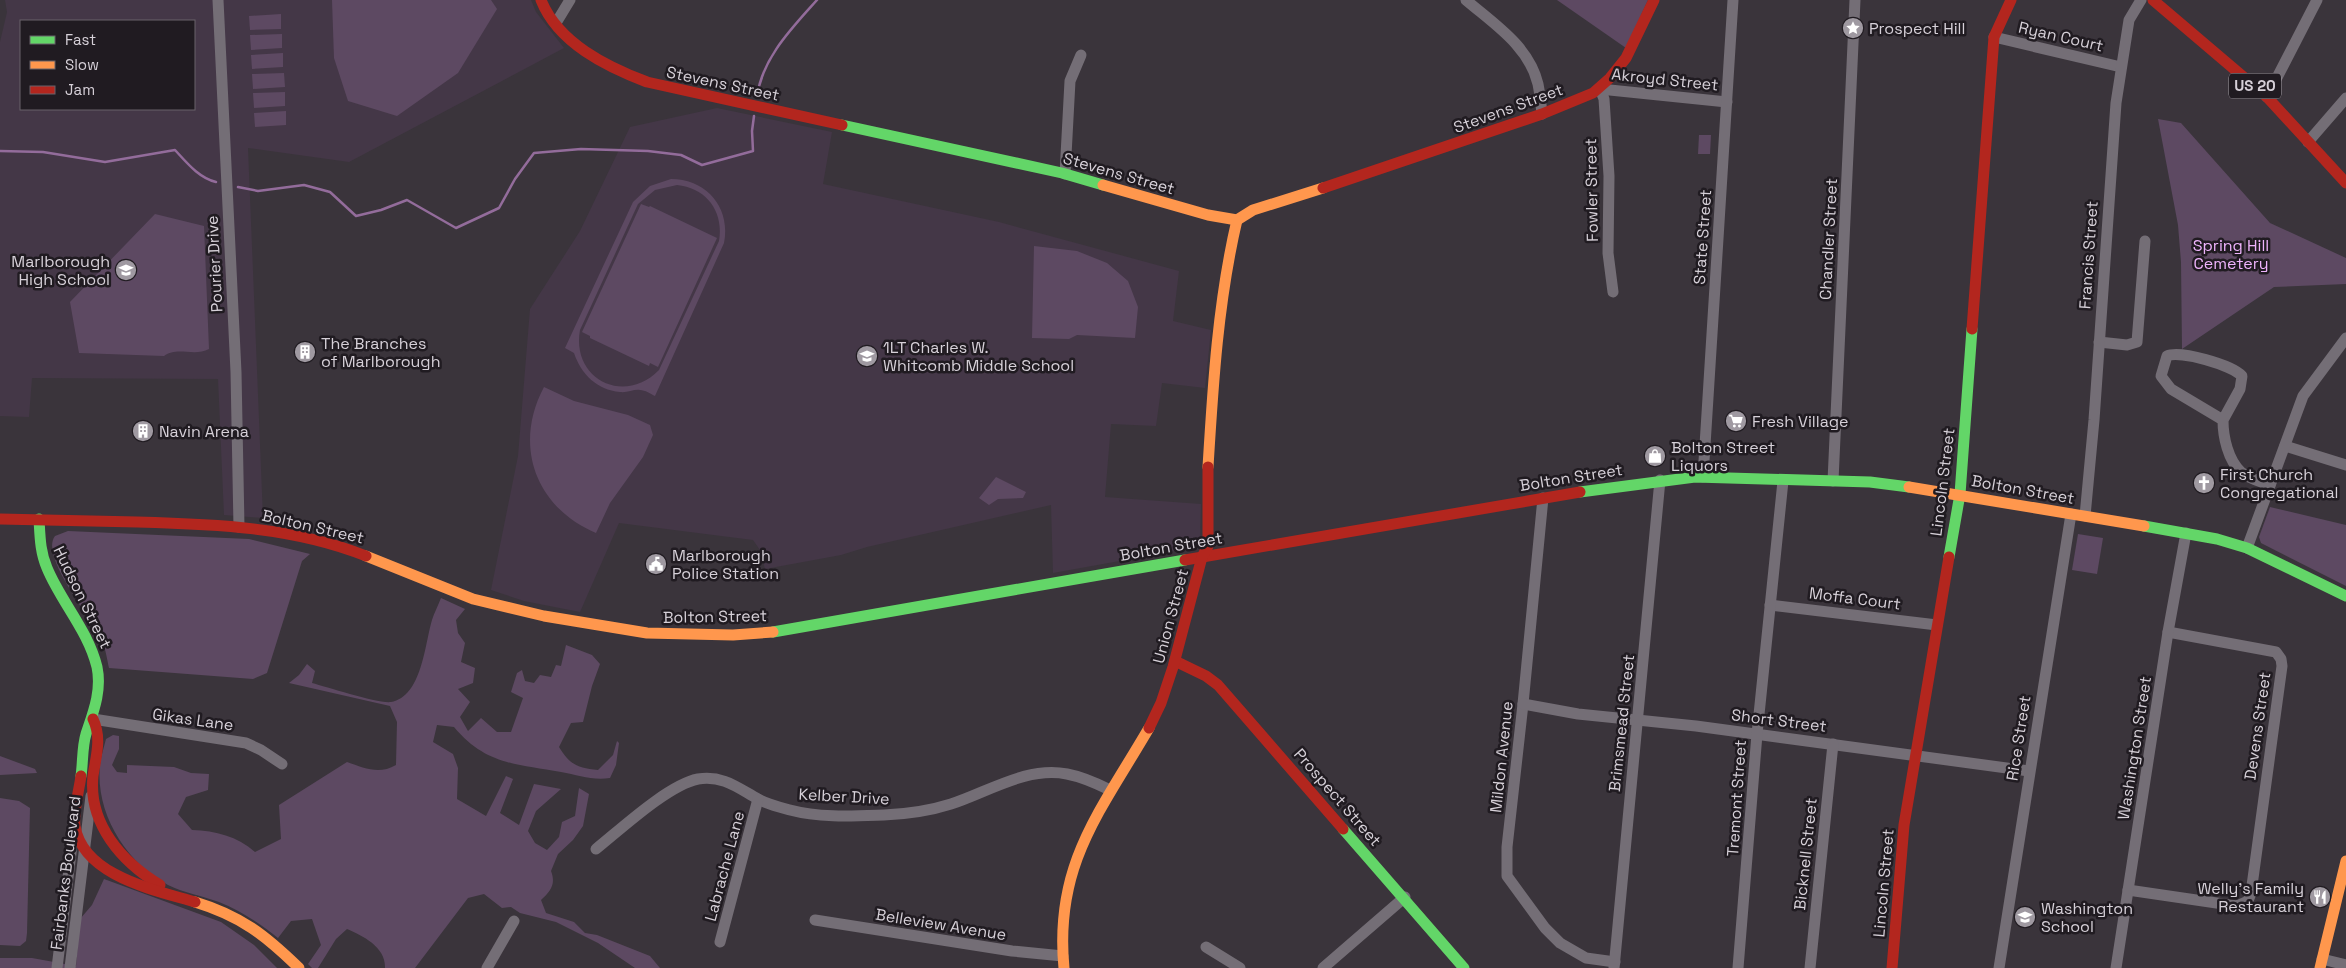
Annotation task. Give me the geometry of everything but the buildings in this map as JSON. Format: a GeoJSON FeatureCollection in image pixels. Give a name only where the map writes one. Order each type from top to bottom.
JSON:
{"type":"FeatureCollection","features":[{"type":"Feature","properties":{"kind":"main road","name":"Stevens Street"},"geometry":{"type":"LineString","coordinates":[[541,0],[556,24],[567,37],[593,59],[610,68],[664,87],[1065,174],[1190,210],[1237,220],[1254,210],[1385,168],[1542,114],[1600,89],[1623,63],[1654,0]]}},
{"type":"Feature","properties":{"kind":"main road","name":"Lincoln Street"},"geometry":{"type":"LineString","coordinates":[[1892,968],[1902,845],[1915,755],[1960,494],[1994,37],[2011,0]]}},
{"type":"Feature","properties":{"kind":"main road","name":"US 20"},"geometry":{"type":"LineString","coordinates":[[2153,0],[2267,97],[2346,183]]}},
{"type":"Feature","properties":{"kind":"main road","name":"Union Street"},"geometry":{"type":"LineString","coordinates":[[1063,962],[1063,899],[1078,854],[1110,790],[1153,720],[1176,661],[1202,557],[1208,546],[1208,471],[1214,366],[1229,255],[1237,220]]}},
{"type":"Feature","properties":{"kind":"main road","name":"Bolton Street"},"geometry":{"type":"LineString","coordinates":[[0,519],[239,527],[286,534],[346,548],[491,604],[595,625],[665,634],[734,635],[770,632],[1543,498],[1660,480],[1703,477],[1833,481],[1887,484],[1960,494],[2186,533],[2247,548],[2346,596]]}},
{"type":"Feature","properties":{"kind":"main road","name":"Hudson Street"},"geometry":{"type":"LineString","coordinates":[[39,519],[41,548],[47,568],[87,639],[94,658],[98,689],[93,719],[86,735],[74,824],[76,834],[84,850],[114,874],[146,887],[180,896],[246,923],[269,939],[300,968]]}},
{"type":"Feature","properties":{"kind":"main road","name":"Prospect Street"},"geometry":{"type":"LineString","coordinates":[[1176,661],[1206,676],[1218,685],[1464,968]]}},
{"type":"Feature","properties":{"kind":"main road","name":"Hudson Street"},"geometry":{"type":"LineString","coordinates":[[93,719],[98,734],[93,782],[101,821],[114,846],[142,874],[180,896]]}},
{"type":"Feature","properties":{"kind":"main road"},"geometry":{"type":"LineString","coordinates":[[2321,963],[2346,861]]}},
{"type":"Feature","properties":{"kind":"street","name":"Pourier Drive"},"geometry":{"type":"LineString","coordinates":[[218,0],[236,362],[239,527]]}},
{"type":"Feature","properties":{"kind":"street"},"geometry":{"type":"LineString","coordinates":[[556,24],[570,0]]}},
{"type":"Feature","properties":{"kind":"street"},"geometry":{"type":"LineString","coordinates":[[1466,0],[1523,50],[1538,84],[1542,114]]}},
{"type":"Feature","properties":{"kind":"street","name":"State Street"},"geometry":{"type":"LineString","coordinates":[[1703,477],[1733,0]]}},
{"type":"Feature","properties":{"kind":"street","name":"Chandler Street"},"geometry":{"type":"LineString","coordinates":[[1833,481],[1855,0]]}},
{"type":"Feature","properties":{"kind":"street","name":"Francis Street"},"geometry":{"type":"LineString","coordinates":[[2085,516],[2094,420],[2114,130],[2121,67],[2129,20],[2141,0]]}},
{"type":"Feature","properties":{"kind":"street"},"geometry":{"type":"LineString","coordinates":[[2267,97],[2317,0]]}},
{"type":"Feature","properties":{"kind":"street","name":"Ryan Court"},"geometry":{"type":"LineString","coordinates":[[1994,37],[2121,67]]}},
{"type":"Feature","properties":{"kind":"street"},"geometry":{"type":"LineString","coordinates":[[1065,174],[1070,81],[1080,55]]}},
{"type":"Feature","properties":{"kind":"street","name":"Akroyd Street"},"geometry":{"type":"LineString","coordinates":[[1600,89],[1727,102]]}},
{"type":"Feature","properties":{"kind":"street","name":"Fowler Street"},"geometry":{"type":"LineString","coordinates":[[1600,89],[1604,100],[1610,176],[1608,253],[1613,292]]}},
{"type":"Feature","properties":{"kind":"street"},"geometry":{"type":"LineString","coordinates":[[2308,142],[2346,98]]}},
{"type":"Feature","properties":{"kind":"street"},"geometry":{"type":"LineString","coordinates":[[2099,342],[2127,345],[2137,342],[2145,241]]}},
{"type":"Feature","properties":{"kind":"street"},"geometry":{"type":"LineString","coordinates":[[2247,548],[2303,396],[2346,338]]}},
{"type":"Feature","properties":{"kind":"street"},"geometry":{"type":"LineString","coordinates":[[2223,420],[2171,389],[2161,376],[2167,356],[2173,353],[2214,363],[2237,371],[2242,376],[2240,389],[2223,420],[2223,436],[2226,446],[2241,473],[2270,485]]}},
{"type":"Feature","properties":{"kind":"street"},"geometry":{"type":"LineString","coordinates":[[2285,446],[2346,465]]}},
{"type":"Feature","properties":{"kind":"street","name":"Brimsmead Street"},"geometry":{"type":"LineString","coordinates":[[1615,965],[1660,480]]}},
{"type":"Feature","properties":{"kind":"street","name":"Tremont Street"},"geometry":{"type":"LineString","coordinates":[[1738,968],[1757,734],[1783,480]]}},
{"type":"Feature","properties":{"kind":"street","name":"Mildon Avenue"},"geometry":{"type":"LineString","coordinates":[[1543,498],[1524,704],[1506,847],[1507,876],[1545,928],[1560,943],[1586,958],[1615,965]]}},
{"type":"Feature","properties":{"kind":"street","name":"Rice Street"},"geometry":{"type":"LineString","coordinates":[[2000,968],[2029,771],[2071,514]]}},
{"type":"Feature","properties":{"kind":"street","name":"Washington Street"},"geometry":{"type":"LineString","coordinates":[[2116,968],[2168,632],[2186,533]]}},
{"type":"Feature","properties":{"kind":"street","name":"Moffa Court"},"geometry":{"type":"LineString","coordinates":[[1770,605],[1937,625]]}},
{"type":"Feature","properties":{"kind":"street","name":"Devens Street"},"geometry":{"type":"LineString","coordinates":[[2128,890],[2237,906],[2248,901],[2251,893],[2282,666],[2281,659],[2276,652],[2168,632]]}},
{"type":"Feature","properties":{"kind":"street","name":"Short Street"},"geometry":{"type":"LineString","coordinates":[[1524,704],[1578,714],[1757,734],[2029,771]]}},
{"type":"Feature","properties":{"kind":"street","name":"Gikas Lane"},"geometry":{"type":"LineString","coordinates":[[93,719],[246,743],[261,750],[282,764]]}},
{"type":"Feature","properties":{"kind":"street","name":"Bicknell Street"},"geometry":{"type":"LineString","coordinates":[[1810,968],[1833,744]]}},
{"type":"Feature","properties":{"kind":"street","name":"Kelber Drive"},"geometry":{"type":"LineString","coordinates":[[596,849],[660,799],[689,781],[715,778],[726,781],[758,799],[810,814],[910,814],[931,810],[976,796],[1002,784],[1027,776],[1047,774],[1066,773],[1087,779],[1110,790]]}},
{"type":"Feature","properties":{"kind":"street","name":"Fairbanks Boulevard"},"geometry":{"type":"LineString","coordinates":[[70,968],[93,782]]}},
{"type":"Feature","properties":{"kind":"street","name":"Labrache Lane"},"geometry":{"type":"LineString","coordinates":[[720,942],[758,799]]}},
{"type":"Feature","properties":{"kind":"street","name":"Fairbanks Boulevard"},"geometry":{"type":"LineString","coordinates":[[57,968],[74,824]]}},
{"type":"Feature","properties":{"kind":"street"},"geometry":{"type":"LineString","coordinates":[[1323,968],[1404,898]]}},
{"type":"Feature","properties":{"kind":"street","name":"Belleview Avenue"},"geometry":{"type":"LineString","coordinates":[[815,920],[1012,951],[1063,962]]}},
{"type":"Feature","properties":{"kind":"street"},"geometry":{"type":"LineString","coordinates":[[487,968],[514,921]]}},
{"type":"Feature","properties":{"kind":"street"},"geometry":{"type":"LineString","coordinates":[[1206,947],[1240,968]]}},
{"type":"Feature","properties":{"kind":"street"},"geometry":{"type":"LineString","coordinates":[[2321,963],[2346,965]]}},
{"type":"Feature","properties":{"kind":"shaded area","name":"Marlborough High School"},"geometry":{"type":"Polygon","coordinates":[[[5,0],[531,0],[536,12],[564,48],[349,162],[248,148],[263,518],[224,515],[218,379],[32,378],[29,417],[0,416],[0,42],[7,12],[5,0]]]}},
{"type":"Feature","properties":{"kind":"shaded area","name":"1LT Charles W. Whitcomb Middle School"},"geometry":{"type":"Polygon","coordinates":[[[717,108],[832,132],[823,184],[999,222],[1179,271],[1173,321],[1211,330],[1205,388],[1162,383],[1156,426],[1111,424],[1105,497],[1201,504],[1200,543],[1197,547],[1053,573],[1051,505],[867,547],[841,555],[765,569],[760,550],[753,540],[619,523],[580,612],[524,601],[491,590],[518,456],[530,309],[580,231],[630,127],[717,108]]]}},
{"type":"Feature","properties":{"kind":"green space"},"geometry":{"type":"Polygon","coordinates":[[[332,0],[491,0],[497,9],[458,73],[397,116],[348,101],[334,58],[332,0]]]}},
{"type":"Feature","properties":{"kind":"green space"},"geometry":{"type":"Polygon","coordinates":[[[1557,0],[1648,0],[1626,48],[1557,0]]]}},
{"type":"Feature","properties":{"kind":"green space"},"geometry":{"type":"Polygon","coordinates":[[[281,14],[281,29],[250,30],[249,16],[281,14]]]}},
{"type":"Feature","properties":{"kind":"green space"},"geometry":{"type":"Polygon","coordinates":[[[282,34],[282,48],[251,50],[250,35],[282,34]]]}},
{"type":"Feature","properties":{"kind":"green space"},"geometry":{"type":"Polygon","coordinates":[[[283,53],[283,67],[252,69],[251,55],[283,53]]]}},
{"type":"Feature","properties":{"kind":"green space"},"geometry":{"type":"Polygon","coordinates":[[[284,73],[285,87],[253,89],[252,74],[284,73]]]}},
{"type":"Feature","properties":{"kind":"green space"},"geometry":{"type":"Polygon","coordinates":[[[285,92],[285,106],[254,108],[253,93],[285,92]]]}},
{"type":"Feature","properties":{"kind":"green space"},"geometry":{"type":"Polygon","coordinates":[[[286,111],[286,125],[255,127],[254,113],[286,111]]]}},
{"type":"Feature","properties":{"kind":"green space","name":"Spring Hill Cemetery"},"geometry":{"type":"Polygon","coordinates":[[[2158,119],[2181,123],[2270,223],[2346,258],[2346,284],[2274,287],[2182,349],[2181,262],[2178,225],[2158,119]]]}},
{"type":"Feature","properties":{"kind":"green space"},"geometry":{"type":"Polygon","coordinates":[[[1699,135],[1711,135],[1710,154],[1698,154],[1699,135]]]}},
{"type":"Feature","properties":{"kind":"green space"},"geometry":{"type":"Polygon","coordinates":[[[671,179],[684,180],[695,184],[714,198],[720,207],[724,218],[725,230],[724,243],[655,396],[642,390],[623,392],[604,388],[591,380],[581,368],[574,353],[565,348],[633,202],[650,186],[671,179]],[[677,185],[655,190],[638,204],[580,330],[579,347],[584,362],[592,374],[603,382],[616,386],[631,386],[645,381],[659,370],[719,241],[719,220],[716,211],[705,196],[688,187],[677,185]]]}},
{"type":"Feature","properties":{"kind":"green space"},"geometry":{"type":"Polygon","coordinates":[[[641,204],[650,206],[717,238],[658,367],[650,363],[649,366],[590,338],[590,336],[582,332],[641,204]]]}},
{"type":"Feature","properties":{"kind":"green space"},"geometry":{"type":"Polygon","coordinates":[[[155,214],[204,226],[209,349],[197,352],[174,352],[164,356],[79,353],[70,302],[155,214]]]}},
{"type":"Feature","properties":{"kind":"green space"},"geometry":{"type":"Polygon","coordinates":[[[1034,246],[1077,251],[1107,263],[1128,281],[1138,307],[1135,338],[1077,335],[1069,339],[1032,338],[1034,246]]]}},
{"type":"Feature","properties":{"kind":"green space"},"geometry":{"type":"Polygon","coordinates":[[[544,387],[574,401],[628,415],[650,425],[653,435],[643,457],[610,503],[596,533],[575,522],[558,507],[545,491],[536,472],[531,452],[530,431],[535,409],[544,387]]]}},
{"type":"Feature","properties":{"kind":"green space"},"geometry":{"type":"Polygon","coordinates":[[[996,477],[1026,492],[1023,498],[998,499],[989,505],[979,498],[996,477]]]}},
{"type":"Feature","properties":{"kind":"green space"},"geometry":{"type":"Polygon","coordinates":[[[2270,507],[2346,525],[2346,586],[2261,543],[2259,537],[2270,507]]]}},
{"type":"Feature","properties":{"kind":"green space"},"geometry":{"type":"Polygon","coordinates":[[[68,531],[249,539],[310,554],[302,561],[267,673],[253,679],[109,668],[104,648],[97,632],[70,589],[54,558],[52,546],[55,536],[68,531]]]}},
{"type":"Feature","properties":{"kind":"green space"},"geometry":{"type":"Polygon","coordinates":[[[2078,534],[2103,538],[2097,574],[2072,570],[2078,534]]]}},
{"type":"Feature","properties":{"kind":"green space"},"geometry":{"type":"Polygon","coordinates":[[[441,598],[465,609],[456,620],[458,633],[465,643],[461,662],[475,668],[473,683],[458,689],[470,702],[460,717],[468,731],[481,718],[497,732],[511,732],[523,698],[511,692],[517,673],[522,670],[525,681],[534,683],[540,675],[551,677],[556,665],[561,666],[566,645],[592,655],[600,664],[583,722],[571,723],[559,747],[571,762],[580,767],[598,770],[613,755],[617,741],[619,743],[616,765],[610,778],[598,779],[503,761],[478,749],[454,727],[437,725],[433,742],[453,754],[458,768],[457,799],[486,816],[506,776],[513,779],[500,813],[519,825],[534,784],[561,789],[536,811],[528,831],[535,843],[547,850],[559,837],[562,822],[575,816],[579,788],[589,794],[583,826],[573,840],[558,854],[551,871],[552,887],[541,900],[546,913],[574,922],[585,933],[597,935],[650,956],[660,968],[635,968],[598,943],[556,922],[520,913],[511,907],[502,908],[484,894],[468,898],[415,968],[385,968],[382,954],[378,948],[360,935],[347,929],[336,939],[318,968],[312,968],[308,964],[321,945],[312,919],[291,921],[278,938],[257,922],[235,909],[168,885],[139,864],[116,835],[108,818],[100,783],[100,762],[106,739],[113,735],[119,736],[119,749],[112,765],[117,772],[127,773],[127,765],[174,767],[191,773],[209,774],[208,790],[186,797],[178,814],[192,830],[226,835],[241,842],[255,852],[281,839],[279,805],[347,762],[378,770],[384,770],[396,765],[397,722],[390,706],[289,683],[299,675],[307,664],[315,671],[312,683],[385,702],[401,698],[410,690],[421,668],[432,620],[441,598]]]}},
{"type":"Feature","properties":{"kind":"green space"},"geometry":{"type":"Polygon","coordinates":[[[0,756],[35,769],[37,773],[0,775],[0,756]]]}},
{"type":"Feature","properties":{"kind":"green space"},"geometry":{"type":"Polygon","coordinates":[[[0,798],[19,801],[30,808],[27,933],[26,941],[20,946],[0,945],[0,798]]]}},
{"type":"Feature","properties":{"kind":"green space"},"geometry":{"type":"Polygon","coordinates":[[[104,879],[221,922],[254,945],[277,968],[0,968],[0,958],[32,958],[76,966],[80,919],[92,905],[104,879]]]}},
{"type":"Feature","properties":{"kind":"waterway"},"geometry":{"type":"LineString","coordinates":[[757,97],[765,69],[780,44],[817,0]]}},
{"type":"Feature","properties":{"kind":"waterway"},"geometry":{"type":"LineString","coordinates":[[238,187],[258,191],[304,185],[330,192],[356,216],[381,210],[407,200],[456,228],[499,208],[515,179],[534,153],[581,149],[648,151],[681,155],[702,165],[753,151],[752,131],[754,116]]}},
{"type":"Feature","properties":{"kind":"waterway"},"geometry":{"type":"LineString","coordinates":[[0,151],[43,152],[105,162],[175,150],[199,174],[216,182]]}},
{"type":"Feature","properties":{"kind":"traffic: fast"},"geometry":{"type":"LineString","coordinates":[[842,125],[1062,173],[1103,185]]}},
{"type":"Feature","properties":{"kind":"traffic: fast"},"geometry":{"type":"LineString","coordinates":[[1949,557],[1960,494],[1972,329]]}},
{"type":"Feature","properties":{"kind":"traffic: fast"},"geometry":{"type":"LineString","coordinates":[[1580,492],[1695,477],[1870,482],[1909,487]]}},
{"type":"Feature","properties":{"kind":"traffic: fast"},"geometry":{"type":"LineString","coordinates":[[39,519],[40,538],[47,568],[59,593],[81,628],[97,667],[98,693],[85,739],[81,776]]}},
{"type":"Feature","properties":{"kind":"traffic: fast"},"geometry":{"type":"LineString","coordinates":[[2144,526],[2217,539],[2247,548],[2346,596]]}},
{"type":"Feature","properties":{"kind":"traffic: fast"},"geometry":{"type":"LineString","coordinates":[[773,632],[1185,560]]}},
{"type":"Feature","properties":{"kind":"traffic: fast"},"geometry":{"type":"LineString","coordinates":[[1343,829],[1464,968]]}},
{"type":"Feature","properties":{"kind":"traffic: slow"},"geometry":{"type":"LineString","coordinates":[[1103,185],[1208,215],[1237,220],[1253,210],[1323,188]]}},
{"type":"Feature","properties":{"kind":"traffic: slow"},"geometry":{"type":"LineString","coordinates":[[1208,467],[1214,374],[1221,312],[1237,220]]}},
{"type":"Feature","properties":{"kind":"traffic: slow"},"geometry":{"type":"LineString","coordinates":[[1909,487],[2144,526]]}},
{"type":"Feature","properties":{"kind":"traffic: slow"},"geometry":{"type":"LineString","coordinates":[[366,556],[473,599],[544,616],[647,633],[733,635],[773,632]]}},
{"type":"Feature","properties":{"kind":"traffic: slow"},"geometry":{"type":"LineString","coordinates":[[1064,968],[1063,932],[1066,899],[1074,869],[1084,841],[1098,814],[1149,728]]}},
{"type":"Feature","properties":{"kind":"traffic: slow"},"geometry":{"type":"LineString","coordinates":[[2320,968],[2346,861]]}},
{"type":"Feature","properties":{"kind":"traffic: slow"},"geometry":{"type":"LineString","coordinates":[[195,902],[226,914],[252,928],[299,968]]}},
{"type":"Feature","properties":{"kind":"traffic: jam"},"geometry":{"type":"LineString","coordinates":[[541,0],[559,29],[571,41],[600,61],[632,76],[647,82],[842,125]]}},
{"type":"Feature","properties":{"kind":"traffic: jam"},"geometry":{"type":"LineString","coordinates":[[1323,188],[1542,114],[1593,93],[1610,78],[1626,58],[1654,0]]}},
{"type":"Feature","properties":{"kind":"traffic: jam"},"geometry":{"type":"LineString","coordinates":[[1972,329],[1994,37],[2011,0]]}},
{"type":"Feature","properties":{"kind":"traffic: jam"},"geometry":{"type":"LineString","coordinates":[[2153,0],[2267,97],[2346,183]]}},
{"type":"Feature","properties":{"kind":"traffic: jam"},"geometry":{"type":"LineString","coordinates":[[1149,728],[1161,703],[1173,667],[1202,557],[1208,546],[1208,467]]}},
{"type":"Feature","properties":{"kind":"traffic: jam"},"geometry":{"type":"LineString","coordinates":[[1185,560],[1580,492]]}},
{"type":"Feature","properties":{"kind":"traffic: jam"},"geometry":{"type":"LineString","coordinates":[[0,519],[224,526],[282,533],[311,539],[339,546],[366,556]]}},
{"type":"Feature","properties":{"kind":"traffic: jam"},"geometry":{"type":"LineString","coordinates":[[1892,968],[1904,825],[1949,557]]}},
{"type":"Feature","properties":{"kind":"traffic: jam"},"geometry":{"type":"LineString","coordinates":[[1175,661],[1206,676],[1218,685],[1343,829]]}},
{"type":"Feature","properties":{"kind":"traffic: jam"},"geometry":{"type":"LineString","coordinates":[[93,719],[98,740],[93,776],[93,794],[102,826],[110,840],[121,853],[146,876],[160,885]]}},
{"type":"Feature","properties":{"kind":"traffic: jam"},"geometry":{"type":"LineString","coordinates":[[81,776],[75,808],[75,826],[81,843],[92,857],[106,869],[123,878],[142,886],[195,902]]}},
{"type":"Feature","properties":{"kind":"place","name":"Prospect Hill"},"geometry":{"type":"Point","coordinates":[1853,28]}},
{"type":"Feature","properties":{"kind":"place","name":"Marlborough High School"},"geometry":{"type":"Point","coordinates":[126,270]}},
{"type":"Feature","properties":{"kind":"place","name":"The Branches of Marlborough"},"geometry":{"type":"Point","coordinates":[305,352]}},
{"type":"Feature","properties":{"kind":"place","name":"1LT Charles W. Whitcomb Middle School"},"geometry":{"type":"Point","coordinates":[867,356]}},
{"type":"Feature","properties":{"kind":"place","name":"Fresh Village"},"geometry":{"type":"Point","coordinates":[1736,421]}},
{"type":"Feature","properties":{"kind":"place","name":"Navin Arena"},"geometry":{"type":"Point","coordinates":[143,431]}},
{"type":"Feature","properties":{"kind":"place","name":"Bolton Street Liquors"},"geometry":{"type":"Point","coordinates":[1655,456]}},
{"type":"Feature","properties":{"kind":"place","name":"First Church Congregational"},"geometry":{"type":"Point","coordinates":[2204,483]}},
{"type":"Feature","properties":{"kind":"place","name":"Marlborough Police Station"},"geometry":{"type":"Point","coordinates":[656,564]}},
{"type":"Feature","properties":{"kind":"place","name":"Welly's Family Restaurant"},"geometry":{"type":"Point","coordinates":[2320,897]}},
{"type":"Feature","properties":{"kind":"place","name":"Washington School"},"geometry":{"type":"Point","coordinates":[2025,917]}}]}
